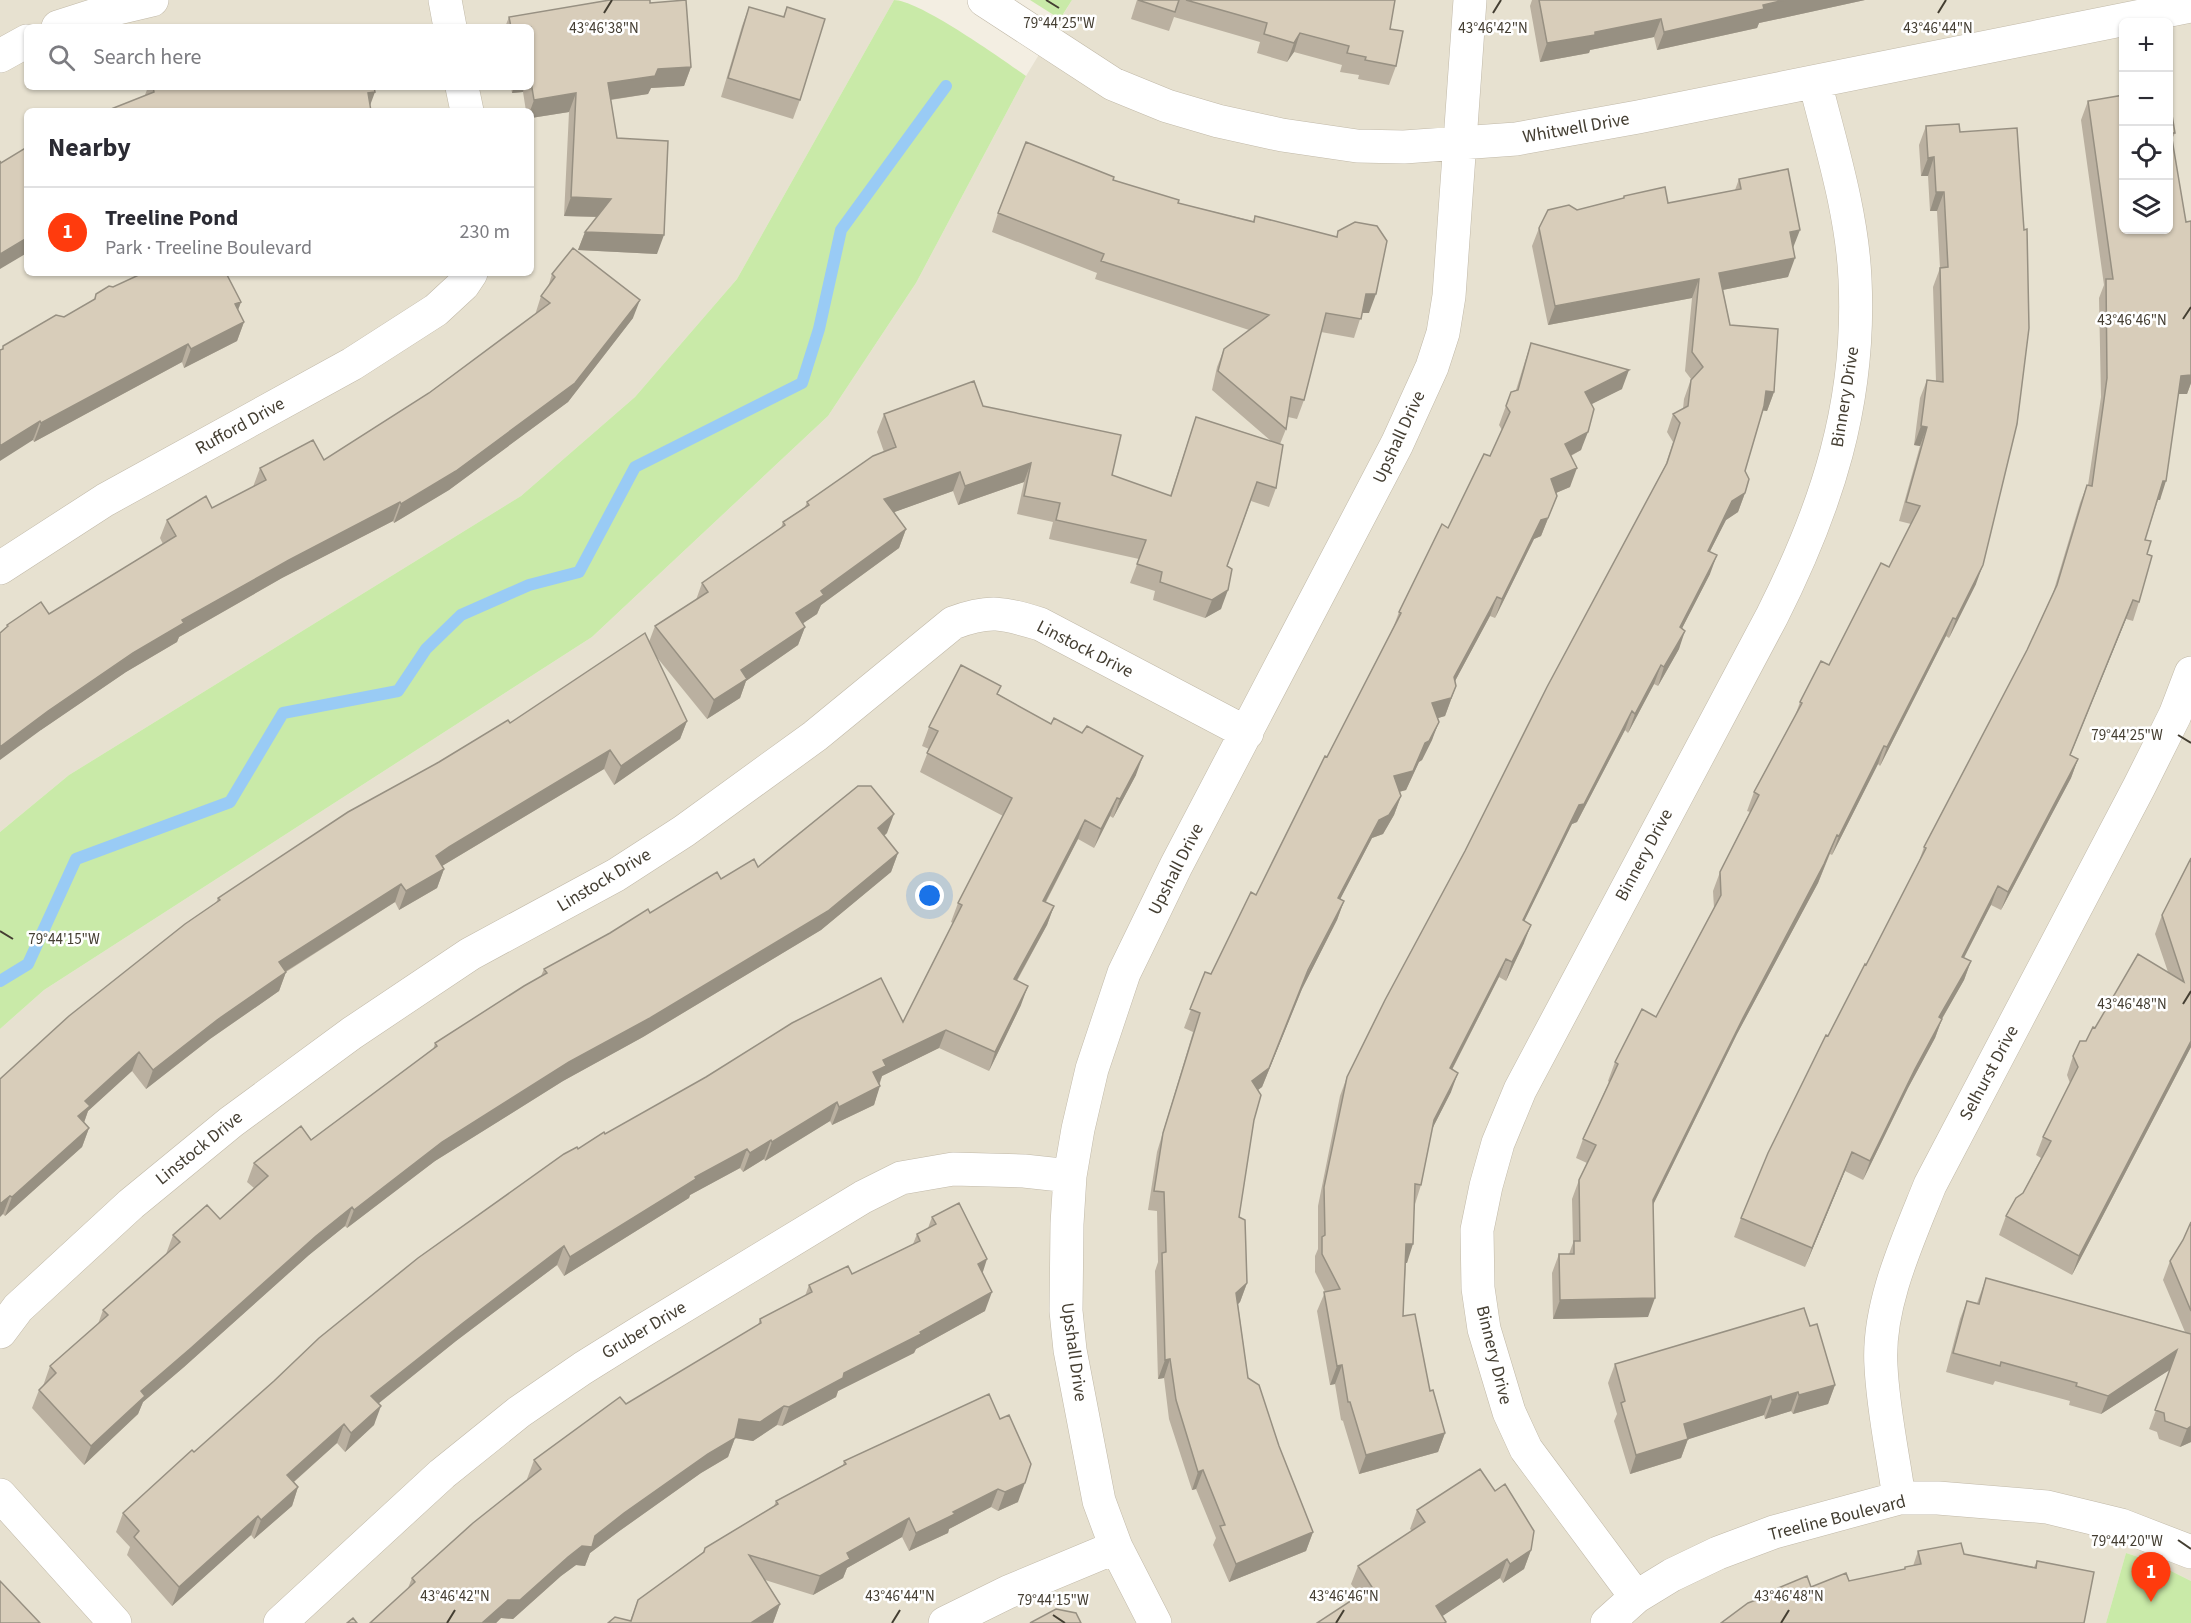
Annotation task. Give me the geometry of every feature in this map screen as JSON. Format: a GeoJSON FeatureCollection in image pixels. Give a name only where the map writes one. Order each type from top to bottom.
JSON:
{"type":"FeatureCollection","features":[{"type":"Feature","properties":{"kind":"street"},"geometry":{"type":"LineString","coordinates":[[67,24],[152,0]]}},
{"type":"Feature","properties":{"kind":"street"},"geometry":{"type":"LineString","coordinates":[[445,0],[449,24]]}},
{"type":"Feature","properties":{"kind":"street","name":"Whitwell Drive"},"geometry":{"type":"LineString","coordinates":[[984,0],[1113,84],[1167,106],[1282,135],[1357,146],[1423,147],[1516,139],[1815,82],[2191,6]]}},
{"type":"Feature","properties":{"kind":"street","name":"Upshall Drive"},"geometry":{"type":"LineString","coordinates":[[1155,1623],[1116,1547],[1099,1501],[1070,1350],[1066,1311],[1066,1262],[1070,1176],[1078,1129],[1092,1069],[1124,973],[1176,866],[1397,444],[1432,367],[1443,333],[1449,296],[1470,0]]}},
{"type":"Feature","properties":{"kind":"street"},"geometry":{"type":"LineString","coordinates":[[0,56],[24,43]]}},
{"type":"Feature","properties":{"kind":"street","name":"Binnery Drive"},"geometry":{"type":"LineString","coordinates":[[1636,1597],[1526,1449],[1509,1412],[1484,1329],[1478,1288],[1477,1230],[1498,1143],[1520,1090],[1793,574],[1828,484],[1843,432],[1853,361],[1855,278],[1847,217],[1815,82]]}},
{"type":"Feature","properties":{"kind":"street"},"geometry":{"type":"LineString","coordinates":[[463,90],[466,108]]}},
{"type":"Feature","properties":{"kind":"street","name":"Rufford Drive"},"geometry":{"type":"LineString","coordinates":[[0,568],[105,500],[352,364],[436,310],[463,285],[469,276]]}},
{"type":"Feature","properties":{"kind":"street","name":"Linstock Drive"},"geometry":{"type":"LineString","coordinates":[[0,1332],[18,1308],[131,1204],[249,1108],[369,1021],[470,954],[616,875],[684,831],[815,736],[953,623],[977,614],[1008,614],[1040,624],[1247,733]]}},
{"type":"Feature","properties":{"kind":"street","name":"Selhurst Drive"},"geometry":{"type":"LineString","coordinates":[[1899,1498],[1881,1365],[1882,1330],[1894,1280],[1907,1242],[1930,1185],[2139,787],[2175,715],[2191,673]]}},
{"type":"Feature","properties":{"kind":"street","name":"Gruber Drive"},"geometry":{"type":"LineString","coordinates":[[280,1623],[442,1474],[519,1412],[624,1342],[863,1197],[901,1178],[953,1169],[1024,1170],[1070,1176]]}},
{"type":"Feature","properties":{"kind":"street"},"geometry":{"type":"LineString","coordinates":[[0,1495],[115,1623]]}},
{"type":"Feature","properties":{"kind":"street","name":"Treeline Boulevard"},"geometry":{"type":"LineString","coordinates":[[1607,1623],[1636,1597],[1672,1575],[1718,1553],[1774,1532],[1899,1498],[1938,1498],[2047,1507],[2121,1524],[2191,1552]]}},
{"type":"Feature","properties":{"kind":"street"},"geometry":{"type":"LineString","coordinates":[[945,1623],[1008,1592],[1116,1547]]}},
{"type":"Feature","properties":{"kind":"shaded area"},"geometry":{"type":"Polygon","coordinates":[[[0,0],[894,0],[737,279],[635,397],[521,496],[69,775],[0,832],[0,0]]]}},
{"type":"Feature","properties":{"kind":"shaded area"},"geometry":{"type":"Polygon","coordinates":[[[1072,0],[2191,0],[2191,1581],[2151,1561],[2126,1553],[2106,1623],[0,1623],[0,1029],[44,990],[592,637],[828,416],[916,283],[1026,76],[1072,0]]]}},
{"type":"Feature","properties":{"kind":"green space"},"geometry":{"type":"Polygon","coordinates":[[[894,0],[922,9],[980,44],[1026,76],[916,283],[828,416],[592,637],[44,990],[0,1029],[0,832],[69,775],[521,496],[635,397],[737,279],[894,0]]]}},
{"type":"Feature","properties":{"kind":"green space"},"geometry":{"type":"Polygon","coordinates":[[[1030,0],[1072,0],[1060,19],[1030,0]]]}},
{"type":"Feature","properties":{"kind":"green space"},"geometry":{"type":"Polygon","coordinates":[[[2126,1553],[2151,1561],[2191,1581],[2191,1623],[2106,1623],[2126,1553]]]}},
{"type":"Feature","properties":{"kind":"building"},"geometry":{"type":"Polygon","coordinates":[[[610,0],[650,0],[650,3],[686,0],[691,67],[658,69],[655,76],[608,83],[617,138],[668,141],[664,235],[585,232],[611,199],[571,197],[576,93],[534,100],[534,24],[510,24],[509,17],[610,0]]]}},
{"type":"Feature","properties":{"kind":"building"},"geometry":{"type":"Polygon","coordinates":[[[1138,0],[1179,0],[1175,12],[1138,0]]]}},
{"type":"Feature","properties":{"kind":"building"},"geometry":{"type":"Polygon","coordinates":[[[1186,0],[1395,0],[1390,29],[1403,31],[1396,66],[1365,60],[1366,57],[1347,53],[1349,46],[1300,33],[1294,43],[1264,34],[1267,23],[1186,0]]]}},
{"type":"Feature","properties":{"kind":"building"},"geometry":{"type":"Polygon","coordinates":[[[1539,0],[1785,0],[1763,5],[1764,9],[1664,32],[1661,19],[1595,32],[1595,35],[1547,43],[1539,0]]]}},
{"type":"Feature","properties":{"kind":"building"},"geometry":{"type":"Polygon","coordinates":[[[749,7],[784,17],[787,7],[825,19],[800,100],[728,78],[749,7]]]}},
{"type":"Feature","properties":{"kind":"building"},"geometry":{"type":"Polygon","coordinates":[[[154,90],[375,90],[375,92],[368,93],[370,108],[114,108],[154,92],[154,90]]]}},
{"type":"Feature","properties":{"kind":"building"},"geometry":{"type":"Polygon","coordinates":[[[2119,96],[2119,234],[2173,234],[2173,145],[2186,222],[2191,221],[2191,375],[2181,376],[2166,481],[2163,481],[2145,540],[2151,541],[2147,554],[2152,556],[2139,602],[2133,600],[2070,755],[2078,759],[2008,892],[1998,886],[1962,957],[1971,961],[1939,1017],[1942,1019],[1870,1161],[1852,1152],[1812,1248],[1741,1218],[1768,1153],[1826,1035],[1828,1036],[1866,965],[1926,848],[1924,847],[2027,650],[2057,585],[2087,485],[2092,486],[2107,378],[2106,279],[2113,279],[2088,101],[2119,96]]]}},
{"type":"Feature","properties":{"kind":"building"},"geometry":{"type":"Polygon","coordinates":[[[1959,124],[1960,132],[2017,128],[2024,230],[2027,229],[2029,328],[2017,424],[1983,565],[1956,619],[1953,618],[1887,747],[1884,746],[1839,836],[1837,835],[1653,1200],[1655,1298],[1560,1300],[1559,1254],[1574,1254],[1574,1241],[1580,1241],[1579,1180],[1596,1145],[1583,1139],[1618,1064],[1615,1062],[1642,1009],[1656,1017],[1721,895],[1720,872],[1759,795],[1754,792],[1802,703],[1800,702],[1821,661],[1829,665],[1881,563],[1889,567],[1920,506],[1906,502],[1927,427],[1921,426],[1927,380],[1943,382],[1940,268],[1948,267],[1944,192],[1936,192],[1934,157],[1928,158],[1926,126],[1959,124]]]}},
{"type":"Feature","properties":{"kind":"building"},"geometry":{"type":"Polygon","coordinates":[[[1026,142],[1114,177],[1113,180],[1179,200],[1178,203],[1254,222],[1255,216],[1337,237],[1338,231],[1355,222],[1377,226],[1387,241],[1376,294],[1366,294],[1361,319],[1326,313],[1304,400],[1291,397],[1286,429],[1218,371],[1224,349],[1269,315],[1101,261],[1104,254],[998,213],[1026,142]]]}},
{"type":"Feature","properties":{"kind":"building"},"geometry":{"type":"Polygon","coordinates":[[[24,149],[24,240],[0,254],[0,161],[1,163],[24,149]]]}},
{"type":"Feature","properties":{"kind":"building"},"geometry":{"type":"Polygon","coordinates":[[[1788,169],[1800,230],[1790,232],[1795,258],[1719,273],[1730,325],[1778,329],[1774,392],[1766,391],[1764,406],[1745,471],[1749,479],[1745,493],[1732,501],[1708,551],[1717,555],[1680,627],[1685,631],[1664,667],[1661,665],[1635,714],[1632,711],[1584,804],[1579,805],[1523,920],[1531,925],[1512,962],[1506,959],[1450,1068],[1458,1073],[1434,1120],[1421,1185],[1415,1184],[1413,1244],[1406,1244],[1403,1316],[1415,1314],[1430,1391],[1433,1390],[1445,1433],[1366,1455],[1350,1402],[1348,1402],[1342,1365],[1337,1366],[1324,1292],[1340,1289],[1322,1254],[1322,1237],[1325,1235],[1324,1187],[1347,1077],[1385,1000],[1465,851],[1547,687],[1667,463],[1680,423],[1673,414],[1688,406],[1691,380],[1703,367],[1692,352],[1699,279],[1555,306],[1539,228],[1548,210],[1569,205],[1577,210],[1665,187],[1668,203],[1741,189],[1739,179],[1788,169]]]}},
{"type":"Feature","properties":{"kind":"building"},"geometry":{"type":"Polygon","coordinates":[[[573,248],[640,300],[575,383],[456,471],[401,504],[400,502],[289,560],[182,620],[184,623],[133,653],[0,747],[0,633],[7,625],[41,602],[49,614],[176,536],[167,520],[206,496],[212,508],[266,480],[260,468],[313,440],[324,460],[429,393],[550,303],[541,296],[555,277],[552,274],[573,248]]]}},
{"type":"Feature","properties":{"kind":"building"},"geometry":{"type":"Polygon","coordinates":[[[137,276],[228,276],[241,302],[235,304],[244,322],[191,349],[188,344],[41,423],[40,421],[0,446],[0,350],[3,346],[56,315],[64,317],[95,299],[96,294],[109,286],[113,287],[137,276]]]}},
{"type":"Feature","properties":{"kind":"building"},"geometry":{"type":"Polygon","coordinates":[[[1531,343],[1629,370],[1585,392],[1594,409],[1588,432],[1565,444],[1577,468],[1551,479],[1557,496],[1548,518],[1541,520],[1502,599],[1497,597],[1454,677],[1456,686],[1451,698],[1432,703],[1439,722],[1429,741],[1425,743],[1413,771],[1394,776],[1401,796],[1389,815],[1379,820],[1338,898],[1344,901],[1308,970],[1269,1068],[1252,1081],[1261,1095],[1254,1120],[1239,1217],[1245,1220],[1247,1283],[1236,1293],[1248,1378],[1259,1385],[1279,1446],[1313,1532],[1236,1564],[1220,1526],[1225,1525],[1203,1470],[1198,1472],[1176,1400],[1170,1359],[1165,1360],[1162,1253],[1166,1252],[1164,1192],[1154,1191],[1163,1133],[1200,1013],[1190,1009],[1205,972],[1211,974],[1251,892],[1256,895],[1325,756],[1327,757],[1401,613],[1399,612],[1442,524],[1448,528],[1484,454],[1490,456],[1510,412],[1506,406],[1511,392],[1518,390],[1531,343]]]}},
{"type":"Feature","properties":{"kind":"building"},"geometry":{"type":"Polygon","coordinates":[[[974,381],[983,406],[1121,435],[1112,475],[1171,496],[1196,417],[1283,445],[1276,488],[1257,482],[1227,566],[1232,569],[1228,590],[1212,600],[1160,582],[1162,572],[1137,564],[1146,540],[1056,520],[1060,503],[1024,496],[1031,463],[965,486],[960,472],[884,499],[906,529],[821,591],[824,595],[796,613],[805,627],[741,670],[747,679],[714,700],[655,626],[708,592],[702,583],[785,525],[783,522],[809,505],[807,502],[873,456],[896,447],[884,414],[974,381]]]}},
{"type":"Feature","properties":{"kind":"building"},"geometry":{"type":"Polygon","coordinates":[[[645,633],[687,721],[621,766],[610,750],[449,847],[436,856],[444,869],[406,891],[401,884],[279,962],[286,972],[217,1020],[153,1070],[139,1052],[85,1101],[90,1106],[78,1116],[89,1128],[12,1197],[10,1196],[0,1204],[0,1079],[69,1016],[185,924],[220,900],[218,898],[348,812],[439,762],[508,720],[510,723],[645,633]]]}},
{"type":"Feature","properties":{"kind":"building"},"geometry":{"type":"Polygon","coordinates":[[[961,665],[1001,686],[997,694],[1051,724],[1054,718],[1082,733],[1087,726],[1143,756],[1101,829],[1085,820],[1043,901],[1054,906],[1014,979],[1028,986],[995,1052],[946,1030],[883,1060],[886,1066],[873,1072],[880,1086],[839,1107],[837,1102],[772,1142],[771,1140],[750,1153],[747,1149],[695,1177],[696,1179],[570,1257],[564,1246],[371,1396],[381,1406],[351,1433],[344,1424],[287,1475],[298,1487],[261,1520],[258,1516],[179,1587],[134,1537],[139,1531],[123,1513],[192,1450],[194,1452],[274,1381],[319,1338],[418,1258],[564,1154],[577,1147],[578,1149],[604,1132],[605,1134],[706,1077],[792,1023],[881,978],[903,1022],[962,905],[958,903],[1012,798],[927,753],[938,731],[929,727],[961,665]]]}},
{"type":"Feature","properties":{"kind":"building"},"geometry":{"type":"Polygon","coordinates":[[[858,786],[871,786],[894,814],[878,828],[898,853],[828,911],[650,1018],[569,1062],[442,1142],[354,1210],[352,1207],[316,1236],[141,1391],[145,1396],[91,1446],[39,1390],[56,1373],[50,1366],[108,1315],[103,1310],[180,1242],[173,1235],[207,1205],[220,1219],[268,1176],[254,1163],[301,1126],[311,1140],[437,1046],[435,1043],[547,973],[544,969],[648,909],[650,913],[717,872],[721,879],[754,859],[758,867],[858,786]]]}},
{"type":"Feature","properties":{"kind":"building"},"geometry":{"type":"Polygon","coordinates":[[[2191,858],[2191,1041],[2079,1256],[2006,1216],[2016,1198],[2023,1193],[2051,1141],[2043,1137],[2078,1067],[2073,1056],[2080,1041],[2086,1041],[2093,1027],[2095,1028],[2138,954],[2184,982],[2162,915],[2191,858]]]}},
{"type":"Feature","properties":{"kind":"building"},"geometry":{"type":"Polygon","coordinates":[[[959,1203],[987,1259],[978,1264],[992,1292],[920,1332],[921,1334],[844,1373],[843,1378],[789,1407],[784,1406],[760,1422],[739,1419],[735,1438],[708,1454],[624,1513],[595,1536],[592,1547],[582,1546],[520,1600],[508,1600],[482,1623],[370,1623],[415,1582],[412,1578],[473,1523],[541,1469],[534,1460],[620,1397],[626,1404],[761,1323],[760,1319],[812,1292],[809,1285],[848,1266],[852,1274],[920,1241],[917,1234],[936,1224],[932,1217],[959,1203]]]}},
{"type":"Feature","properties":{"kind":"building"},"geometry":{"type":"Polygon","coordinates":[[[2191,1222],[2191,1311],[2170,1261],[2191,1222]]]}},
{"type":"Feature","properties":{"kind":"building"},"geometry":{"type":"Polygon","coordinates":[[[1986,1278],[2191,1334],[2191,1426],[2187,1429],[2165,1421],[2164,1413],[2155,1410],[2177,1350],[2108,1396],[2076,1386],[2077,1383],[2001,1362],[2000,1366],[1953,1353],[1967,1301],[1979,1304],[1986,1278]]]}},
{"type":"Feature","properties":{"kind":"building"},"geometry":{"type":"Polygon","coordinates":[[[1804,1308],[1810,1326],[1817,1324],[1835,1385],[1772,1400],[1771,1396],[1684,1424],[1688,1439],[1636,1455],[1621,1403],[1625,1401],[1615,1364],[1804,1308]]]}},
{"type":"Feature","properties":{"kind":"building"},"geometry":{"type":"Polygon","coordinates":[[[989,1394],[1000,1419],[1009,1415],[1031,1464],[1025,1483],[1005,1492],[998,1489],[916,1533],[909,1518],[847,1553],[850,1559],[820,1576],[749,1555],[780,1604],[751,1623],[608,1623],[615,1617],[631,1621],[638,1600],[704,1552],[705,1548],[778,1504],[776,1501],[846,1464],[844,1461],[989,1394]]]}},
{"type":"Feature","properties":{"kind":"building"},"geometry":{"type":"Polygon","coordinates":[[[1480,1469],[1495,1491],[1505,1484],[1534,1531],[1531,1550],[1510,1564],[1507,1559],[1436,1606],[1446,1622],[1444,1623],[1317,1623],[1372,1587],[1358,1566],[1425,1522],[1417,1510],[1480,1469]]]}},
{"type":"Feature","properties":{"kind":"building"},"geometry":{"type":"Polygon","coordinates":[[[1961,1543],[1964,1554],[2036,1568],[2037,1561],[2094,1572],[2084,1623],[1721,1623],[1748,1603],[1780,1591],[1778,1588],[1807,1576],[1811,1587],[1846,1573],[1849,1581],[1905,1569],[1905,1567],[1921,1564],[1918,1551],[1961,1543]]]}},
{"type":"Feature","properties":{"kind":"building"},"geometry":{"type":"Polygon","coordinates":[[[0,1581],[40,1623],[0,1623],[0,1581]]]}},
{"type":"Feature","properties":{"kind":"building"},"geometry":{"type":"Polygon","coordinates":[[[1056,1609],[1076,1613],[1081,1623],[1030,1623],[1056,1609]]]}},
{"type":"Feature","properties":{"kind":"building"},"geometry":{"type":"Polygon","coordinates":[[[353,1618],[357,1623],[347,1623],[353,1618]]]}},
{"type":"Feature","properties":{"kind":"waterway"},"geometry":{"type":"LineString","coordinates":[[0,981],[28,964],[76,859],[230,802],[283,713],[398,691],[426,649],[461,615],[529,585],[579,572],[635,467],[802,383],[819,329],[841,230],[946,86]]}},
{"type":"Feature","properties":{"kind":"place","name":"Treeline Pond"},"geometry":{"type":"Point","coordinates":[2151,1602]}}]}
